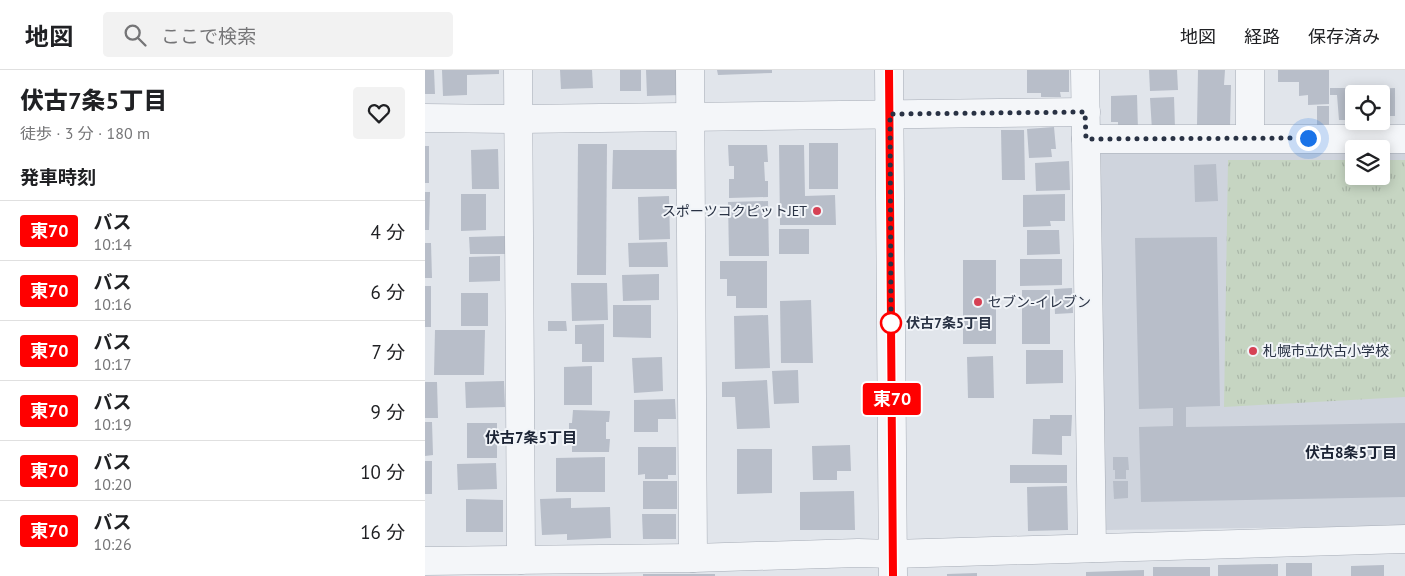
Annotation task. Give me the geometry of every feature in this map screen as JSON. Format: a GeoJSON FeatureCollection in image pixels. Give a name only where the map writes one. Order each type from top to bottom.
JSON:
{"type":"FeatureCollection","features":[{"type":"Feature","properties":{"kind":"street"},"geometry":{"type":"LineString","coordinates":[[518,70],[521,560]]}},
{"type":"Feature","properties":{"kind":"street"},"geometry":{"type":"LineString","coordinates":[[690,70],[693,558]]}},
{"type":"Feature","properties":{"kind":"street"},"geometry":{"type":"LineString","coordinates":[[889,70],[893,565]]}},
{"type":"Feature","properties":{"kind":"street"},"geometry":{"type":"LineString","coordinates":[[1085,70],[1093,548]]}},
{"type":"Feature","properties":{"kind":"street"},"geometry":{"type":"LineString","coordinates":[[1250,70],[1251,138]]}},
{"type":"Feature","properties":{"kind":"street"},"geometry":{"type":"LineString","coordinates":[[425,118],[519,120],[1085,112]]}},
{"type":"Feature","properties":{"kind":"street"},"geometry":{"type":"LineString","coordinates":[[1086,139],[1405,139]]}},
{"type":"Feature","properties":{"kind":"street"},"geometry":{"type":"LineString","coordinates":[[425,560],[693,558],[859,553],[893,565],[1093,548],[1405,540]]}},
{"type":"Feature","properties":{"kind":"shaded area","name":"札幌市立伏古小学校"},"geometry":{"type":"Polygon","coordinates":[[[1098,149],[1345,150],[1345,185],[1390,185],[1390,150],[1405,150],[1405,526],[1104,530],[1098,149]]]}},
{"type":"Feature","properties":{"kind":"green space"},"geometry":{"type":"Polygon","coordinates":[[[1228,160],[1345,160],[1345,185],[1390,185],[1390,160],[1405,160],[1405,397],[1224,407],[1228,160]]]}},
{"type":"Feature","properties":{"kind":"building"},"geometry":{"type":"Polygon","coordinates":[[[425,70],[434,70],[435,94],[425,94],[425,70]]]}},
{"type":"Feature","properties":{"kind":"building"},"geometry":{"type":"Polygon","coordinates":[[[442,70],[499,70],[499,74],[467,75],[467,95],[443,96],[442,70]]]}},
{"type":"Feature","properties":{"kind":"building"},"geometry":{"type":"Polygon","coordinates":[[[560,70],[592,70],[593,88],[561,89],[560,70]]]}},
{"type":"Feature","properties":{"kind":"building"},"geometry":{"type":"Polygon","coordinates":[[[620,70],[641,70],[641,91],[620,91],[620,70]]]}},
{"type":"Feature","properties":{"kind":"building"},"geometry":{"type":"Polygon","coordinates":[[[646,70],[680,70],[680,95],[647,96],[646,70]]]}},
{"type":"Feature","properties":{"kind":"building"},"geometry":{"type":"Polygon","coordinates":[[[717,70],[772,70],[772,73],[718,75],[717,70]]]}},
{"type":"Feature","properties":{"kind":"building"},"geometry":{"type":"Polygon","coordinates":[[[1027,70],[1069,70],[1069,92],[1060,92],[1061,97],[1041,97],[1041,93],[1027,93],[1027,70]]]}},
{"type":"Feature","properties":{"kind":"building"},"geometry":{"type":"Polygon","coordinates":[[[1149,70],[1177,70],[1178,90],[1150,91],[1149,70]]]}},
{"type":"Feature","properties":{"kind":"building"},"geometry":{"type":"Polygon","coordinates":[[[1198,70],[1225,70],[1224,85],[1231,85],[1230,126],[1197,125],[1198,70]]]}},
{"type":"Feature","properties":{"kind":"building"},"geometry":{"type":"Polygon","coordinates":[[[1278,70],[1329,70],[1329,104],[1308,105],[1308,95],[1299,96],[1299,82],[1278,82],[1278,70]]]}},
{"type":"Feature","properties":{"kind":"building"},"geometry":{"type":"Polygon","coordinates":[[[1330,88],[1345,88],[1345,120],[1339,120],[1337,95],[1330,95],[1330,88]]]}},
{"type":"Feature","properties":{"kind":"building"},"geometry":{"type":"Polygon","coordinates":[[[1390,88],[1395,88],[1395,116],[1390,116],[1390,88]]]}},
{"type":"Feature","properties":{"kind":"building"},"geometry":{"type":"Polygon","coordinates":[[[1137,95],[1138,131],[1118,131],[1118,122],[1111,122],[1111,96],[1137,95]]]}},
{"type":"Feature","properties":{"kind":"building"},"geometry":{"type":"Polygon","coordinates":[[[1174,97],[1175,129],[1152,130],[1150,98],[1174,97]]]}},
{"type":"Feature","properties":{"kind":"building"},"geometry":{"type":"Polygon","coordinates":[[[1317,106],[1329,106],[1329,128],[1317,128],[1317,106]]]}},
{"type":"Feature","properties":{"kind":"building"},"geometry":{"type":"Polygon","coordinates":[[[1054,127],[1056,149],[1051,149],[1052,157],[1029,158],[1027,129],[1054,127]]]}},
{"type":"Feature","properties":{"kind":"building"},"geometry":{"type":"Polygon","coordinates":[[[1001,130],[1024,130],[1025,180],[1002,180],[1001,130]]]}},
{"type":"Feature","properties":{"kind":"building"},"geometry":{"type":"Polygon","coordinates":[[[809,143],[838,143],[838,189],[809,189],[809,143]]]}},
{"type":"Feature","properties":{"kind":"building"},"geometry":{"type":"Polygon","coordinates":[[[578,144],[607,144],[606,275],[577,275],[578,144]]]}},
{"type":"Feature","properties":{"kind":"building"},"geometry":{"type":"Polygon","coordinates":[[[728,145],[767,145],[768,162],[764,162],[765,181],[768,181],[768,197],[729,198],[729,179],[734,179],[734,166],[729,166],[728,145]]]}},
{"type":"Feature","properties":{"kind":"building"},"geometry":{"type":"Polygon","coordinates":[[[779,145],[804,145],[805,196],[835,195],[836,225],[780,225],[779,145]]]}},
{"type":"Feature","properties":{"kind":"building"},"geometry":{"type":"Polygon","coordinates":[[[425,146],[429,146],[429,183],[425,183],[425,146]]]}},
{"type":"Feature","properties":{"kind":"building"},"geometry":{"type":"Polygon","coordinates":[[[498,149],[499,189],[472,189],[471,150],[498,149]]]}},
{"type":"Feature","properties":{"kind":"building"},"geometry":{"type":"Polygon","coordinates":[[[613,150],[678,150],[678,189],[612,189],[613,150]]]}},
{"type":"Feature","properties":{"kind":"building"},"geometry":{"type":"Polygon","coordinates":[[[1069,161],[1070,190],[1036,191],[1035,163],[1069,161]]]}},
{"type":"Feature","properties":{"kind":"building"},"geometry":{"type":"Polygon","coordinates":[[[1216,164],[1218,201],[1195,202],[1194,165],[1216,164]]]}},
{"type":"Feature","properties":{"kind":"building"},"geometry":{"type":"Polygon","coordinates":[[[425,192],[430,192],[429,230],[425,230],[425,192]]]}},
{"type":"Feature","properties":{"kind":"building"},"geometry":{"type":"Polygon","coordinates":[[[461,194],[486,194],[486,230],[461,231],[461,194]]]}},
{"type":"Feature","properties":{"kind":"building"},"geometry":{"type":"Polygon","coordinates":[[[1065,194],[1065,221],[1050,221],[1051,226],[1023,227],[1023,195],[1065,194]]]}},
{"type":"Feature","properties":{"kind":"building"},"geometry":{"type":"Polygon","coordinates":[[[669,196],[670,239],[639,240],[638,197],[669,196]]]}},
{"type":"Feature","properties":{"kind":"building"},"geometry":{"type":"Polygon","coordinates":[[[768,201],[769,256],[729,256],[728,202],[768,201]]]}},
{"type":"Feature","properties":{"kind":"building"},"geometry":{"type":"Polygon","coordinates":[[[779,229],[809,229],[809,254],[779,254],[779,229]]]}},
{"type":"Feature","properties":{"kind":"building"},"geometry":{"type":"Polygon","coordinates":[[[1027,230],[1059,230],[1060,254],[1027,255],[1027,230]]]}},
{"type":"Feature","properties":{"kind":"building"},"geometry":{"type":"Polygon","coordinates":[[[505,236],[505,254],[470,254],[469,237],[505,236]]]}},
{"type":"Feature","properties":{"kind":"building"},"geometry":{"type":"Polygon","coordinates":[[[1217,237],[1220,406],[1186,407],[1186,427],[1405,423],[1405,497],[1141,502],[1139,427],[1173,426],[1173,408],[1139,409],[1135,238],[1217,237]]]}},
{"type":"Feature","properties":{"kind":"building"},"geometry":{"type":"Polygon","coordinates":[[[667,242],[668,267],[629,267],[628,243],[667,242]]]}},
{"type":"Feature","properties":{"kind":"building"},"geometry":{"type":"Polygon","coordinates":[[[425,243],[431,243],[432,278],[425,278],[425,243]]]}},
{"type":"Feature","properties":{"kind":"building"},"geometry":{"type":"Polygon","coordinates":[[[500,256],[500,281],[469,282],[469,257],[500,256]]]}},
{"type":"Feature","properties":{"kind":"building"},"geometry":{"type":"Polygon","coordinates":[[[1020,259],[1062,259],[1062,285],[1020,286],[1020,259]]]}},
{"type":"Feature","properties":{"kind":"building"},"geometry":{"type":"Polygon","coordinates":[[[963,260],[996,260],[996,344],[963,344],[963,260]]]}},
{"type":"Feature","properties":{"kind":"building"},"geometry":{"type":"Polygon","coordinates":[[[720,261],[767,261],[767,308],[736,308],[736,296],[727,296],[727,279],[720,279],[720,261]]]}},
{"type":"Feature","properties":{"kind":"building"},"geometry":{"type":"Polygon","coordinates":[[[659,274],[659,300],[623,301],[622,275],[659,274]]]}},
{"type":"Feature","properties":{"kind":"building"},"geometry":{"type":"Polygon","coordinates":[[[571,283],[607,283],[608,320],[572,321],[571,283]]]}},
{"type":"Feature","properties":{"kind":"building"},"geometry":{"type":"Polygon","coordinates":[[[425,286],[431,286],[431,327],[425,327],[425,286]]]}},
{"type":"Feature","properties":{"kind":"building"},"geometry":{"type":"Polygon","coordinates":[[[1072,288],[1073,313],[1055,314],[1054,289],[1072,288]]]}},
{"type":"Feature","properties":{"kind":"building"},"geometry":{"type":"Polygon","coordinates":[[[1022,290],[1050,290],[1050,344],[1022,344],[1022,290]]]}},
{"type":"Feature","properties":{"kind":"building"},"geometry":{"type":"Polygon","coordinates":[[[461,293],[488,293],[488,326],[461,326],[461,293]]]}},
{"type":"Feature","properties":{"kind":"building"},"geometry":{"type":"Polygon","coordinates":[[[811,300],[813,363],[781,363],[780,301],[811,300]]]}},
{"type":"Feature","properties":{"kind":"building"},"geometry":{"type":"Polygon","coordinates":[[[613,305],[651,305],[651,338],[613,337],[613,305]]]}},
{"type":"Feature","properties":{"kind":"building"},"geometry":{"type":"Polygon","coordinates":[[[768,315],[770,368],[735,369],[734,316],[768,315]]]}},
{"type":"Feature","properties":{"kind":"building"},"geometry":{"type":"Polygon","coordinates":[[[548,321],[566,321],[567,331],[548,331],[548,321]]]}},
{"type":"Feature","properties":{"kind":"building"},"geometry":{"type":"Polygon","coordinates":[[[604,324],[604,362],[582,362],[582,344],[575,344],[575,325],[604,324]]]}},
{"type":"Feature","properties":{"kind":"building"},"geometry":{"type":"Polygon","coordinates":[[[435,330],[485,330],[484,375],[434,375],[435,330]]]}},
{"type":"Feature","properties":{"kind":"building"},"geometry":{"type":"Polygon","coordinates":[[[1026,350],[1063,350],[1063,383],[1026,384],[1026,350]]]}},
{"type":"Feature","properties":{"kind":"building"},"geometry":{"type":"Polygon","coordinates":[[[993,356],[994,398],[968,398],[967,357],[993,356]]]}},
{"type":"Feature","properties":{"kind":"building"},"geometry":{"type":"Polygon","coordinates":[[[662,357],[663,391],[634,393],[632,358],[662,357]]]}},
{"type":"Feature","properties":{"kind":"building"},"geometry":{"type":"Polygon","coordinates":[[[592,366],[592,405],[564,405],[564,367],[592,366]]]}},
{"type":"Feature","properties":{"kind":"building"},"geometry":{"type":"Polygon","coordinates":[[[798,370],[799,403],[774,404],[772,371],[798,370]]]}},
{"type":"Feature","properties":{"kind":"building"},"geometry":{"type":"Polygon","coordinates":[[[767,380],[770,428],[737,429],[735,397],[722,397],[722,382],[767,380]]]}},
{"type":"Feature","properties":{"kind":"building"},"geometry":{"type":"Polygon","coordinates":[[[504,381],[505,407],[466,408],[465,382],[504,381]]]}},
{"type":"Feature","properties":{"kind":"building"},"geometry":{"type":"Polygon","coordinates":[[[425,382],[437,382],[438,418],[425,418],[425,382]]]}},
{"type":"Feature","properties":{"kind":"building"},"geometry":{"type":"Polygon","coordinates":[[[675,399],[676,419],[658,419],[658,432],[634,432],[634,400],[675,399]]]}},
{"type":"Feature","properties":{"kind":"building"},"geometry":{"type":"Polygon","coordinates":[[[573,410],[610,411],[609,422],[606,422],[606,439],[610,439],[609,452],[572,452],[572,440],[569,440],[569,423],[572,423],[573,410]]]}},
{"type":"Feature","properties":{"kind":"building"},"geometry":{"type":"Polygon","coordinates":[[[1050,415],[1072,415],[1071,436],[1062,436],[1062,455],[1032,454],[1033,419],[1050,419],[1050,415]]]}},
{"type":"Feature","properties":{"kind":"building"},"geometry":{"type":"Polygon","coordinates":[[[425,422],[432,422],[433,455],[425,456],[425,422]]]}},
{"type":"Feature","properties":{"kind":"building"},"geometry":{"type":"Polygon","coordinates":[[[467,423],[497,423],[497,458],[467,458],[467,423]]]}},
{"type":"Feature","properties":{"kind":"building"},"geometry":{"type":"Polygon","coordinates":[[[850,445],[851,471],[837,471],[837,480],[813,480],[812,446],[850,445]]]}},
{"type":"Feature","properties":{"kind":"building"},"geometry":{"type":"Polygon","coordinates":[[[638,447],[676,447],[676,475],[668,475],[668,479],[645,479],[645,474],[638,475],[638,447]]]}},
{"type":"Feature","properties":{"kind":"building"},"geometry":{"type":"Polygon","coordinates":[[[737,449],[772,449],[772,493],[737,494],[737,449]]]}},
{"type":"Feature","properties":{"kind":"building"},"geometry":{"type":"Polygon","coordinates":[[[605,457],[605,492],[556,492],[556,458],[605,457]]]}},
{"type":"Feature","properties":{"kind":"building"},"geometry":{"type":"Polygon","coordinates":[[[1113,457],[1128,457],[1129,470],[1126,470],[1126,479],[1115,479],[1113,457]]]}},
{"type":"Feature","properties":{"kind":"building"},"geometry":{"type":"Polygon","coordinates":[[[425,461],[432,461],[432,494],[425,494],[425,461]]]}},
{"type":"Feature","properties":{"kind":"building"},"geometry":{"type":"Polygon","coordinates":[[[496,463],[497,489],[458,490],[457,464],[496,463]]]}},
{"type":"Feature","properties":{"kind":"building"},"geometry":{"type":"Polygon","coordinates":[[[1010,465],[1067,465],[1067,483],[1010,483],[1010,465]]]}},
{"type":"Feature","properties":{"kind":"building"},"geometry":{"type":"Polygon","coordinates":[[[643,481],[677,481],[677,509],[643,509],[643,481]]]}},
{"type":"Feature","properties":{"kind":"building"},"geometry":{"type":"Polygon","coordinates":[[[1113,481],[1128,481],[1128,498],[1114,499],[1113,481]]]}},
{"type":"Feature","properties":{"kind":"building"},"geometry":{"type":"Polygon","coordinates":[[[1067,486],[1068,530],[1028,531],[1027,487],[1067,486]]]}},
{"type":"Feature","properties":{"kind":"building"},"geometry":{"type":"Polygon","coordinates":[[[854,491],[855,530],[800,530],[800,492],[854,491]]]}},
{"type":"Feature","properties":{"kind":"building"},"geometry":{"type":"Polygon","coordinates":[[[571,498],[571,508],[610,507],[611,538],[567,540],[567,534],[542,535],[540,499],[571,498]]]}},
{"type":"Feature","properties":{"kind":"building"},"geometry":{"type":"Polygon","coordinates":[[[466,499],[503,500],[503,532],[466,532],[466,499]]]}},
{"type":"Feature","properties":{"kind":"building"},"geometry":{"type":"Polygon","coordinates":[[[642,514],[676,514],[676,539],[643,539],[642,514]]]}},
{"type":"Feature","properties":{"kind":"building"},"geometry":{"type":"Polygon","coordinates":[[[1286,563],[1312,563],[1312,576],[1286,576],[1286,563]]]}},
{"type":"Feature","properties":{"kind":"building"},"geometry":{"type":"Polygon","coordinates":[[[1278,564],[1278,576],[1218,576],[1218,565],[1278,564]]]}},
{"type":"Feature","properties":{"kind":"building"},"geometry":{"type":"Polygon","coordinates":[[[1384,565],[1384,576],[1351,576],[1351,566],[1384,565]]]}},
{"type":"Feature","properties":{"kind":"building"},"geometry":{"type":"Polygon","coordinates":[[[1153,567],[1210,567],[1210,576],[1153,576],[1153,567]]]}},
{"type":"Feature","properties":{"kind":"building"},"geometry":{"type":"Polygon","coordinates":[[[1144,570],[1144,576],[1086,576],[1086,572],[1144,570]]]}},
{"type":"Feature","properties":{"kind":"building"},"geometry":{"type":"Polygon","coordinates":[[[977,573],[977,576],[947,576],[947,574],[977,573]]]}},
{"type":"Feature","properties":{"kind":"building"},"geometry":{"type":"Polygon","coordinates":[[[643,574],[715,574],[715,576],[643,576],[643,574]]]}},
{"type":"Feature","properties":{"kind":"bus line","name":"東70"},"geometry":{"type":"LineString","coordinates":[[889,70],[893,576]]}},
{"type":"Feature","properties":{"kind":"place","name":"スポーツコクピットJET"},"geometry":{"type":"Point","coordinates":[817,211]}},
{"type":"Feature","properties":{"kind":"place","name":"セブン-イレブン"},"geometry":{"type":"Point","coordinates":[978,302]}},
{"type":"Feature","properties":{"kind":"place","name":"伏古7条5丁目"},"geometry":{"type":"Point","coordinates":[891,323]}},
{"type":"Feature","properties":{"kind":"place","name":"札幌市立伏古小学校"},"geometry":{"type":"Point","coordinates":[1253,351]}},
{"type":"Feature","properties":{"kind":"district","name":"伏古7条5丁目"},"geometry":{"type":"Point","coordinates":[531,437]}},
{"type":"Feature","properties":{"kind":"district","name":"伏古8条5丁目"},"geometry":{"type":"Point","coordinates":[1351,452]}},
{"type":"Feature","properties":{"kind":"route"},"geometry":{"type":"LineString","coordinates":[[891,323],[891,325],[890,114],[1085,112],[1086,139],[1308,138]]}}]}
